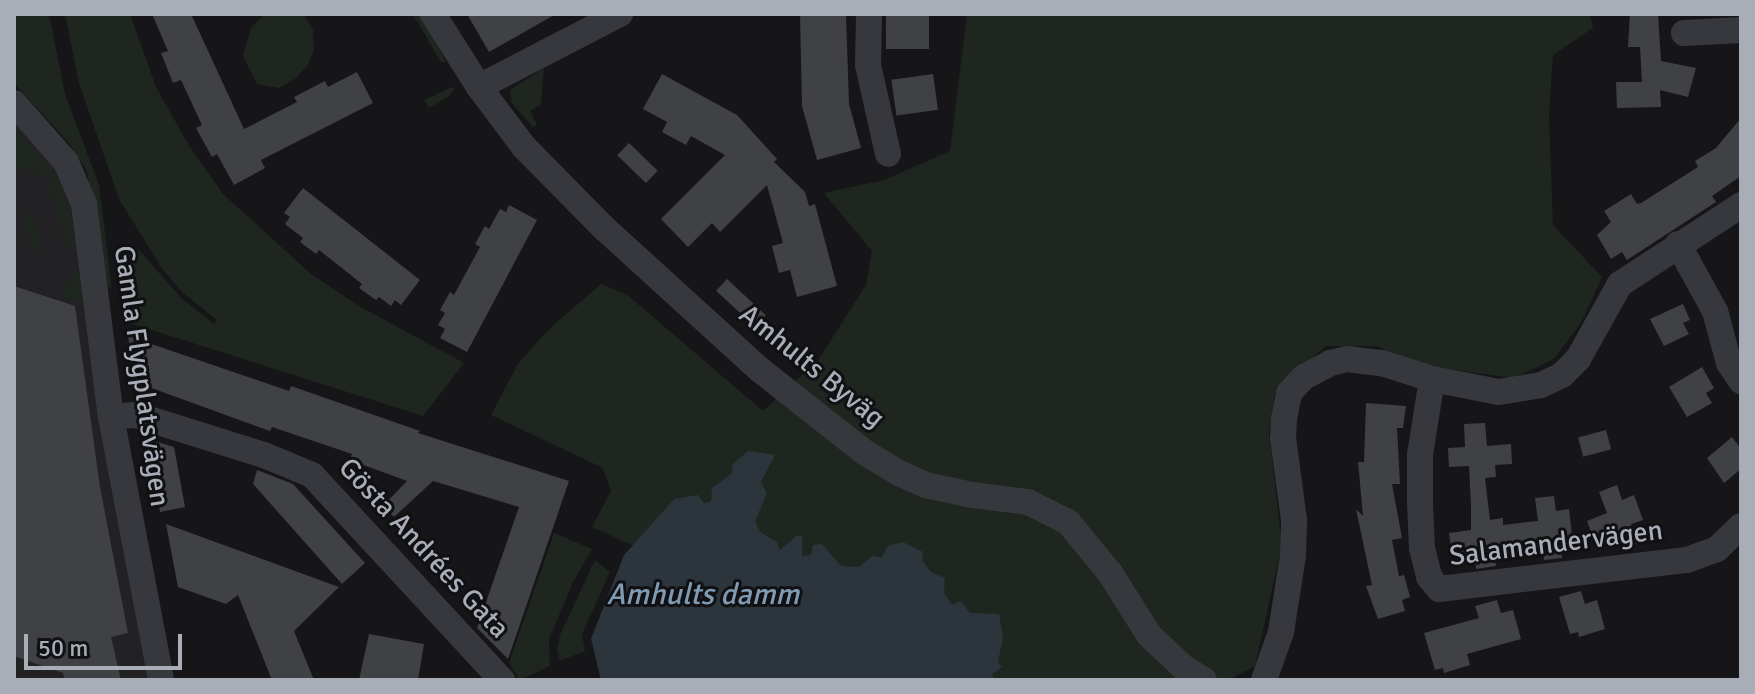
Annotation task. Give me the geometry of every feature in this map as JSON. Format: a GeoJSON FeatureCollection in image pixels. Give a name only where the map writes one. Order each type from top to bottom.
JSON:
{"type":"FeatureCollection","features":[{"type":"Feature","properties":{"kind":"street","name":"Amhults Byväg"},"geometry":{"type":"LineString","coordinates":[[433,14],[479,87],[524,147],[759,369],[864,452],[899,473],[926,485],[1028,502],[1068,522],[1110,573],[1149,635],[1184,668],[1204,680]]}},
{"type":"Feature","properties":{"kind":"street"},"geometry":{"type":"LineString","coordinates":[[479,87],[620,14]]}},
{"type":"Feature","properties":{"kind":"street"},"geometry":{"type":"LineString","coordinates":[[869,14],[868,65],[888,154]]}},
{"type":"Feature","properties":{"kind":"street"},"geometry":{"type":"LineString","coordinates":[[1684,33],[1741,30]]}},
{"type":"Feature","properties":{"kind":"street","name":"Gamla Flygplatsvägen"},"geometry":{"type":"LineString","coordinates":[[14,103],[66,162],[80,190],[89,232],[111,417],[161,680]]}},
{"type":"Feature","properties":{"kind":"street"},"geometry":{"type":"LineString","coordinates":[[1264,680],[1281,632],[1293,555],[1294,520],[1283,438],[1289,393],[1316,369],[1347,359],[1382,363],[1432,379],[1507,393],[1562,375],[1578,359],[1620,284],[1741,205]]}},
{"type":"Feature","properties":{"kind":"street"},"geometry":{"type":"LineString","coordinates":[[1678,244],[1715,311],[1729,363],[1741,381]]}},
{"type":"Feature","properties":{"kind":"street","name":"Salamandervägen"},"geometry":{"type":"LineString","coordinates":[[1432,379],[1420,455],[1420,503],[1422,548],[1429,577],[1439,589],[1687,560],[1717,549],[1741,526]]}},
{"type":"Feature","properties":{"kind":"street","name":"Gösta Andrées Gata"},"geometry":{"type":"LineString","coordinates":[[111,417],[136,415],[264,455],[312,475],[502,680]]}},
{"type":"Feature","properties":{"kind":"shaded area"},"geometry":{"type":"Polygon","coordinates":[[[14,14],[46,14],[50,19],[65,94],[99,185],[112,290],[104,283],[87,171],[69,143],[14,83],[14,14]]]}},
{"type":"Feature","properties":{"kind":"shaded area"},"geometry":{"type":"Polygon","coordinates":[[[65,14],[130,14],[156,87],[188,144],[222,193],[311,274],[357,305],[464,363],[423,416],[133,324],[123,265],[127,254],[138,249],[182,299],[214,324],[217,320],[183,293],[161,267],[119,199],[79,83],[65,14]]]}},
{"type":"Feature","properties":{"kind":"shaded area"},"geometry":{"type":"Polygon","coordinates":[[[265,14],[304,14],[313,30],[314,50],[308,65],[295,79],[279,88],[257,84],[243,56],[251,28],[265,14]]]}},
{"type":"Feature","properties":{"kind":"shaded area"},"geometry":{"type":"Polygon","coordinates":[[[413,14],[420,14],[446,62],[441,62],[413,14]]]}},
{"type":"Feature","properties":{"kind":"shaded area"},"geometry":{"type":"Polygon","coordinates":[[[967,14],[1590,14],[1593,28],[1553,55],[1549,115],[1553,225],[1602,277],[1582,321],[1554,359],[1514,378],[1424,366],[1377,346],[1326,346],[1276,388],[1269,433],[1282,545],[1255,666],[1228,680],[995,680],[991,675],[998,662],[970,613],[952,606],[921,560],[872,556],[859,567],[840,566],[822,544],[811,555],[802,556],[796,536],[780,550],[777,542],[759,532],[754,521],[767,493],[761,482],[774,455],[732,473],[713,488],[711,501],[674,499],[634,546],[592,527],[611,491],[603,468],[491,415],[518,364],[547,331],[601,284],[626,294],[763,411],[819,359],[866,285],[872,251],[824,193],[884,180],[950,151],[967,14]]]}},
{"type":"Feature","properties":{"kind":"shaded area"},"geometry":{"type":"Polygon","coordinates":[[[544,68],[541,104],[530,111],[537,125],[533,127],[511,102],[510,90],[544,68]]]}},
{"type":"Feature","properties":{"kind":"shaded area"},"geometry":{"type":"Polygon","coordinates":[[[452,87],[454,89],[449,96],[429,108],[424,100],[452,87]]]}},
{"type":"Feature","properties":{"kind":"shaded area"},"geometry":{"type":"Polygon","coordinates":[[[14,121],[60,170],[75,204],[155,680],[14,680],[14,121]]]}},
{"type":"Feature","properties":{"kind":"shaded area"},"geometry":{"type":"Polygon","coordinates":[[[14,127],[58,178],[77,235],[73,247],[63,243],[56,200],[48,194],[53,178],[14,165],[14,127]]]}},
{"type":"Feature","properties":{"kind":"shaded area"},"geometry":{"type":"Polygon","coordinates":[[[28,212],[33,215],[41,245],[37,250],[27,244],[31,230],[23,227],[28,212]]]}},
{"type":"Feature","properties":{"kind":"shaded area"},"geometry":{"type":"Polygon","coordinates":[[[80,271],[83,304],[63,297],[72,272],[80,271]]]}},
{"type":"Feature","properties":{"kind":"shaded area"},"geometry":{"type":"Polygon","coordinates":[[[554,533],[592,549],[573,582],[549,639],[550,666],[520,680],[509,663],[554,533]]]}},
{"type":"Feature","properties":{"kind":"shaded area"},"geometry":{"type":"Polygon","coordinates":[[[595,560],[610,572],[582,634],[585,651],[560,661],[557,650],[560,635],[595,560]]]}},
{"type":"Feature","properties":{"kind":"water","name":"Amhults damm"},"geometry":{"type":"Polygon","coordinates":[[[748,451],[775,455],[761,482],[767,493],[755,521],[760,532],[777,542],[780,550],[796,536],[802,536],[802,556],[811,555],[813,545],[822,544],[841,566],[859,567],[872,556],[882,557],[888,546],[903,542],[923,552],[922,560],[931,572],[945,578],[944,593],[952,605],[961,601],[970,613],[999,614],[1003,637],[998,662],[1002,667],[992,674],[995,680],[601,680],[591,639],[624,555],[674,499],[698,495],[704,503],[711,501],[712,488],[732,473],[733,464],[748,451]]]}},
{"type":"Feature","properties":{"kind":"building"},"geometry":{"type":"Polygon","coordinates":[[[152,14],[191,14],[244,129],[297,102],[294,97],[325,81],[328,87],[357,72],[373,103],[261,160],[265,168],[234,185],[217,154],[212,157],[196,128],[202,125],[181,80],[173,83],[161,53],[168,51],[152,14]]]}},
{"type":"Feature","properties":{"kind":"building"},"geometry":{"type":"Polygon","coordinates":[[[467,14],[556,14],[489,52],[467,14]]]}},
{"type":"Feature","properties":{"kind":"building"},"geometry":{"type":"Polygon","coordinates":[[[800,14],[846,14],[849,104],[861,148],[817,160],[802,106],[800,14]]]}},
{"type":"Feature","properties":{"kind":"building"},"geometry":{"type":"Polygon","coordinates":[[[886,14],[929,14],[929,49],[886,49],[886,14]]]}},
{"type":"Feature","properties":{"kind":"building"},"geometry":{"type":"Polygon","coordinates":[[[1630,14],[1658,14],[1661,61],[1696,68],[1688,97],[1660,90],[1661,107],[1617,108],[1616,82],[1642,82],[1640,47],[1628,47],[1630,14]]]}},
{"type":"Feature","properties":{"kind":"building"},"geometry":{"type":"Polygon","coordinates":[[[662,74],[737,115],[777,159],[774,162],[805,192],[809,206],[815,204],[837,286],[797,297],[790,270],[779,273],[772,246],[783,243],[767,185],[720,232],[712,223],[688,247],[661,219],[725,155],[691,136],[686,145],[662,132],[667,122],[643,109],[662,74]]]}},
{"type":"Feature","properties":{"kind":"building"},"geometry":{"type":"Polygon","coordinates":[[[933,74],[938,110],[896,115],[891,80],[933,74]]]}},
{"type":"Feature","properties":{"kind":"building"},"geometry":{"type":"Polygon","coordinates":[[[1741,118],[1741,176],[1712,196],[1716,202],[1627,260],[1622,252],[1611,259],[1597,235],[1611,222],[1604,211],[1631,194],[1637,204],[1641,203],[1698,167],[1695,161],[1716,148],[1741,118]]]}},
{"type":"Feature","properties":{"kind":"building"},"geometry":{"type":"Polygon","coordinates":[[[629,143],[658,171],[646,183],[617,155],[629,143]]]}},
{"type":"Feature","properties":{"kind":"building"},"geometry":{"type":"Polygon","coordinates":[[[303,188],[420,280],[401,305],[395,300],[391,306],[379,297],[376,300],[359,288],[362,284],[319,250],[316,254],[300,242],[303,238],[285,224],[290,217],[284,213],[303,188]]]}},
{"type":"Feature","properties":{"kind":"building"},"geometry":{"type":"Polygon","coordinates":[[[509,205],[537,220],[467,352],[440,338],[445,329],[438,325],[445,313],[440,310],[450,292],[454,295],[480,247],[475,244],[485,226],[489,229],[500,209],[506,212],[509,205]]]}},
{"type":"Feature","properties":{"kind":"building"},"geometry":{"type":"Polygon","coordinates":[[[727,279],[766,315],[755,327],[716,291],[727,279]]]}},
{"type":"Feature","properties":{"kind":"building"},"geometry":{"type":"Polygon","coordinates":[[[14,286],[75,306],[100,487],[128,633],[111,637],[121,680],[65,680],[63,673],[14,656],[14,286]]]}},
{"type":"Feature","properties":{"kind":"building"},"geometry":{"type":"Polygon","coordinates":[[[1683,304],[1690,320],[1683,323],[1689,334],[1664,346],[1650,319],[1683,304]]]}},
{"type":"Feature","properties":{"kind":"building"},"geometry":{"type":"Polygon","coordinates":[[[128,336],[289,391],[291,386],[420,431],[418,433],[569,481],[508,659],[477,628],[519,507],[433,481],[394,517],[383,506],[407,481],[350,460],[352,454],[272,427],[270,431],[135,382],[128,336]]]}},
{"type":"Feature","properties":{"kind":"building"},"geometry":{"type":"Polygon","coordinates":[[[1702,367],[1714,388],[1706,393],[1712,403],[1687,417],[1669,387],[1702,367]]]}},
{"type":"Feature","properties":{"kind":"building"},"geometry":{"type":"Polygon","coordinates":[[[1366,403],[1406,406],[1403,428],[1397,428],[1400,484],[1392,484],[1402,538],[1392,540],[1399,576],[1404,575],[1410,597],[1402,600],[1405,611],[1378,619],[1366,586],[1372,585],[1356,509],[1363,516],[1358,462],[1364,462],[1366,403]]]}},
{"type":"Feature","properties":{"kind":"building"},"geometry":{"type":"Polygon","coordinates":[[[1485,423],[1487,446],[1511,444],[1512,464],[1495,465],[1496,477],[1485,478],[1490,520],[1503,518],[1503,525],[1538,521],[1535,498],[1554,496],[1556,511],[1569,509],[1572,535],[1560,537],[1562,558],[1544,560],[1542,543],[1494,550],[1496,566],[1476,569],[1475,552],[1452,554],[1449,533],[1471,530],[1471,506],[1469,466],[1449,467],[1448,448],[1465,447],[1464,424],[1485,423]]]}},
{"type":"Feature","properties":{"kind":"building"},"geometry":{"type":"Polygon","coordinates":[[[1606,430],[1611,449],[1583,457],[1578,438],[1606,430]]]}},
{"type":"Feature","properties":{"kind":"building"},"geometry":{"type":"Polygon","coordinates":[[[1732,437],[1741,449],[1741,469],[1724,483],[1707,458],[1732,437]]]}},
{"type":"Feature","properties":{"kind":"building"},"geometry":{"type":"Polygon","coordinates":[[[148,439],[174,447],[185,507],[160,512],[148,439]]]}},
{"type":"Feature","properties":{"kind":"building"},"geometry":{"type":"Polygon","coordinates":[[[257,470],[293,484],[365,563],[342,584],[253,484],[257,470]]]}},
{"type":"Feature","properties":{"kind":"building"},"geometry":{"type":"Polygon","coordinates":[[[1617,485],[1622,500],[1634,495],[1643,520],[1631,524],[1639,543],[1621,550],[1616,535],[1595,543],[1587,521],[1607,513],[1599,492],[1617,485]]]}},
{"type":"Feature","properties":{"kind":"building"},"geometry":{"type":"Polygon","coordinates":[[[166,524],[339,587],[294,631],[314,680],[272,680],[238,595],[226,604],[178,587],[166,524]]]}},
{"type":"Feature","properties":{"kind":"building"},"geometry":{"type":"Polygon","coordinates":[[[1581,591],[1585,604],[1597,600],[1605,629],[1579,637],[1578,632],[1570,634],[1559,597],[1581,591]]]}},
{"type":"Feature","properties":{"kind":"building"},"geometry":{"type":"Polygon","coordinates":[[[1497,600],[1501,613],[1513,610],[1521,639],[1467,654],[1470,665],[1444,673],[1443,668],[1435,670],[1424,633],[1479,618],[1475,606],[1497,600]]]}},
{"type":"Feature","properties":{"kind":"building"},"geometry":{"type":"Polygon","coordinates":[[[369,634],[424,644],[418,680],[359,680],[369,634]]]}}]}
